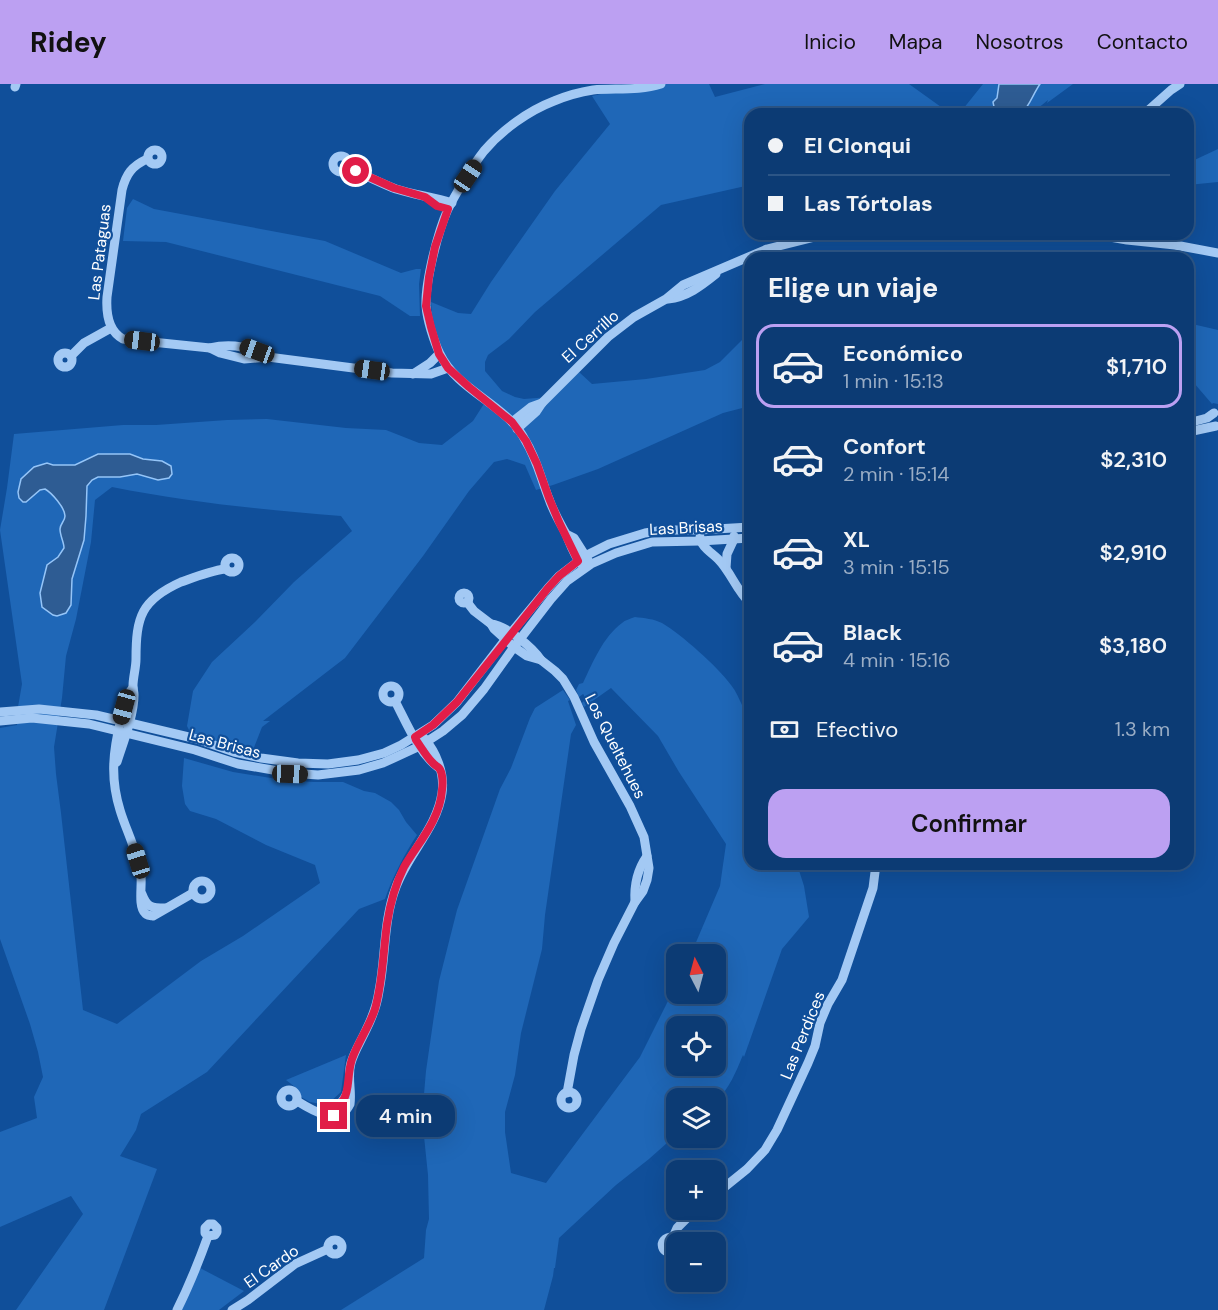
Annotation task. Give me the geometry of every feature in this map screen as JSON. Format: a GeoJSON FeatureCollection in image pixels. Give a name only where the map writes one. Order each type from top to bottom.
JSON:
{"type":"FeatureCollection","features":[{"type":"Feature","properties":{"kind":"street"},"geometry":{"type":"LineString","coordinates":[[594,90],[607,84]]}},
{"type":"Feature","properties":{"kind":"street"},"geometry":{"type":"LineString","coordinates":[[1151,108],[1180,84]]}},
{"type":"Feature","properties":{"kind":"street"},"geometry":{"type":"LineString","coordinates":[[585,562],[574,538],[566,534],[559,522],[533,455],[515,426],[448,368],[439,354],[426,306],[431,267],[435,247],[450,206],[484,151],[515,123],[554,101],[582,92],[655,85]]}},
{"type":"Feature","properties":{"kind":"street","name":"Las Pataguas"},"geometry":{"type":"LineString","coordinates":[[111,328],[107,312],[107,297],[122,189],[128,172],[147,159]]}},
{"type":"Feature","properties":{"kind":"street"},"geometry":{"type":"LineString","coordinates":[[347,168],[394,188],[435,198],[450,206]]}},
{"type":"Feature","properties":{"kind":"street","name":"El Cerrillo"},"geometry":{"type":"LineString","coordinates":[[760,252],[803,240]]}},
{"type":"Feature","properties":{"kind":"street"},"geometry":{"type":"LineString","coordinates":[[1127,240],[1218,253]]}},
{"type":"Feature","properties":{"kind":"street","name":"El Cerrillo"},"geometry":{"type":"LineString","coordinates":[[515,426],[531,407],[542,403],[608,337],[633,317],[666,299],[677,298],[691,292],[719,270],[744,259]]}},
{"type":"Feature","properties":{"kind":"street"},"geometry":{"type":"LineString","coordinates":[[71,356],[84,343],[111,328],[123,339],[210,348],[232,357],[250,359],[268,357],[392,373],[431,374],[448,368]]}},
{"type":"Feature","properties":{"kind":"street"},"geometry":{"type":"LineString","coordinates":[[412,374],[439,354]]}},
{"type":"Feature","properties":{"kind":"street"},"geometry":{"type":"LineString","coordinates":[[1194,421],[1207,418],[1217,411]]}},
{"type":"Feature","properties":{"kind":"street"},"geometry":{"type":"LineString","coordinates":[[1217,411],[1212,422],[1217,427]]}},
{"type":"Feature","properties":{"kind":"street"},"geometry":{"type":"LineString","coordinates":[[1194,431],[1217,427]]}},
{"type":"Feature","properties":{"kind":"street","name":"Las Brisas"},"geometry":{"type":"LineString","coordinates":[[0,712],[39,709],[96,715],[197,739],[234,752],[298,763],[328,764],[358,760],[384,753],[433,725],[457,702],[508,636],[559,576],[585,562],[609,544],[645,532],[744,528]]}},
{"type":"Feature","properties":{"kind":"street"},"geometry":{"type":"LineString","coordinates":[[726,568],[727,554],[734,539],[733,529]]}},
{"type":"Feature","properties":{"kind":"street"},"geometry":{"type":"LineString","coordinates":[[699,530],[700,541],[726,568],[744,596]]}},
{"type":"Feature","properties":{"kind":"street","name":"Las Brisas"},"geometry":{"type":"LineString","coordinates":[[0,721],[32,718],[89,724],[195,750],[238,764],[290,774],[318,775],[359,770],[383,763],[424,744],[462,715],[551,599],[585,562],[652,542],[744,538]]}},
{"type":"Feature","properties":{"kind":"street"},"geometry":{"type":"LineString","coordinates":[[193,893],[165,909],[151,907],[145,902],[141,892],[138,861],[120,810],[114,771],[125,721],[134,696],[137,631],[142,614],[159,594],[174,586],[225,568]]}},
{"type":"Feature","properties":{"kind":"street","name":"Los Queltehues"},"geometry":{"type":"LineString","coordinates":[[467,602],[474,611],[491,624],[497,625],[517,643],[527,656],[541,660],[560,675],[574,697],[594,742],[644,837],[649,868],[644,891],[635,902],[614,943],[592,998],[576,1046],[567,1093]]}},
{"type":"Feature","properties":{"kind":"street"},"geometry":{"type":"LineString","coordinates":[[297,1101],[322,1113],[341,1103],[346,1095],[352,1060],[377,1000],[392,900],[404,868],[435,815],[442,791],[438,758],[417,736],[395,701]]}},
{"type":"Feature","properties":{"kind":"street"},"geometry":{"type":"LineString","coordinates":[[260,769],[261,758]]}},
{"type":"Feature","properties":{"kind":"street","name":"Las Perdices"},"geometry":{"type":"LineString","coordinates":[[726,1186],[765,1150],[777,1130],[815,1046],[819,1023],[842,980],[873,888],[875,870]]}},
{"type":"Feature","properties":{"kind":"street"},"geometry":{"type":"LineString","coordinates":[[676,1232],[685,1220]]}},
{"type":"Feature","properties":{"kind":"street"},"geometry":{"type":"LineString","coordinates":[[177,1310],[191,1282],[208,1236]]}},
{"type":"Feature","properties":{"kind":"street"},"geometry":{"type":"LineString","coordinates":[[666,1238],[662,1246],[666,1251]]}},
{"type":"Feature","properties":{"kind":"street","name":"El Cardo"},"geometry":{"type":"LineString","coordinates":[[232,1310],[295,1264],[328,1249]]}},
{"type":"Feature","properties":{"kind":"shaded area"},"geometry":{"type":"Polygon","coordinates":[[[666,84],[709,84],[715,97],[765,84],[909,84],[942,108],[744,108],[744,186],[661,205],[535,312],[509,339],[488,355],[485,362],[485,371],[502,391],[524,399],[549,397],[579,372],[592,384],[705,370],[720,362],[744,338],[744,408],[723,413],[598,469],[536,490],[525,465],[507,459],[494,462],[469,491],[423,556],[345,658],[263,721],[270,721],[262,727],[253,750],[217,743],[191,734],[187,726],[193,691],[212,662],[294,582],[352,531],[341,516],[226,505],[112,487],[95,500],[91,542],[76,619],[66,656],[54,747],[83,1010],[117,1024],[201,961],[243,936],[320,883],[315,865],[266,845],[216,819],[190,811],[185,804],[182,786],[184,758],[233,772],[283,780],[343,782],[375,793],[391,802],[417,835],[399,866],[385,899],[359,909],[207,1072],[141,1114],[136,1130],[120,1156],[157,1169],[104,1310],[16,1310],[83,1214],[71,1196],[0,1227],[0,1132],[37,1118],[34,1097],[43,1077],[30,1024],[0,939],[0,728],[17,725],[22,684],[0,530],[14,434],[123,425],[267,419],[386,430],[419,443],[442,445],[473,421],[487,399],[460,376],[441,350],[433,326],[431,302],[458,313],[471,314],[555,191],[610,124],[592,96],[623,89],[660,87],[666,84]]]}},
{"type":"Feature","properties":{"kind":"shaded area"},"geometry":{"type":"Polygon","coordinates":[[[983,84],[1073,84],[1038,108],[964,108],[983,84]]]}},
{"type":"Feature","properties":{"kind":"shaded area"},"geometry":{"type":"Polygon","coordinates":[[[999,84],[1040,84],[1026,108],[996,108],[993,102],[997,98],[999,84]]]}},
{"type":"Feature","properties":{"kind":"shaded area"},"geometry":{"type":"Polygon","coordinates":[[[1218,149],[1218,182],[1194,184],[1194,160],[1218,149]]]}},
{"type":"Feature","properties":{"kind":"shaded area"},"geometry":{"type":"Polygon","coordinates":[[[133,199],[154,209],[325,241],[401,273],[421,269],[420,316],[410,316],[380,296],[166,242],[123,241],[127,208],[133,199]]]}},
{"type":"Feature","properties":{"kind":"shaded area"},"geometry":{"type":"Polygon","coordinates":[[[1194,324],[1218,330],[1218,404],[1212,404],[1194,383],[1194,324]]]}},
{"type":"Feature","properties":{"kind":"shaded area"},"geometry":{"type":"Polygon","coordinates":[[[98,454],[130,454],[143,459],[162,461],[171,466],[172,474],[169,478],[158,480],[137,474],[98,477],[92,480],[87,486],[84,540],[72,579],[71,605],[66,613],[53,615],[42,607],[40,593],[47,565],[58,557],[64,548],[60,529],[65,518],[64,513],[58,501],[45,489],[23,502],[18,492],[21,479],[34,467],[47,463],[75,465],[98,454]]]}},
{"type":"Feature","properties":{"kind":"shaded area"},"geometry":{"type":"Polygon","coordinates":[[[635,617],[662,623],[699,651],[733,687],[742,705],[744,704],[744,870],[799,870],[809,917],[782,949],[744,1057],[743,1055],[726,1089],[666,1088],[666,1144],[616,1185],[559,1238],[555,1268],[544,1310],[341,1310],[424,1258],[429,1219],[428,1175],[422,1117],[439,981],[457,910],[500,789],[511,768],[530,718],[535,708],[563,690],[570,700],[568,701],[576,725],[571,734],[542,949],[521,1033],[515,1075],[505,1112],[505,1132],[511,1173],[546,1183],[640,1057],[666,1004],[726,1004],[726,944],[695,944],[720,886],[726,844],[658,736],[611,688],[584,707],[582,703],[584,695],[579,697],[576,690],[579,684],[583,683],[599,650],[623,622],[635,617]]]}},
{"type":"Feature","properties":{"kind":"shaded area"},"geometry":{"type":"Polygon","coordinates":[[[346,1055],[341,1092],[330,1102],[321,1104],[310,1102],[301,1097],[295,1087],[286,1080],[346,1055]]]}},
{"type":"Feature","properties":{"kind":"shaded area"},"geometry":{"type":"Polygon","coordinates":[[[200,1268],[244,1291],[219,1310],[178,1310],[200,1268]]]}},
{"type":"Feature","properties":{"kind":"route"},"geometry":{"type":"LineString","coordinates":[[334,1116],[322,1113],[337,1107],[349,1088],[352,1060],[367,1028],[380,989],[387,922],[395,890],[404,868],[435,815],[442,796],[443,786],[439,768],[432,763],[415,737],[433,725],[457,702],[548,588],[578,561],[559,522],[526,441],[512,422],[448,368],[439,354],[426,306],[435,247],[448,209],[437,206],[425,197],[394,188],[356,171]]}}]}
